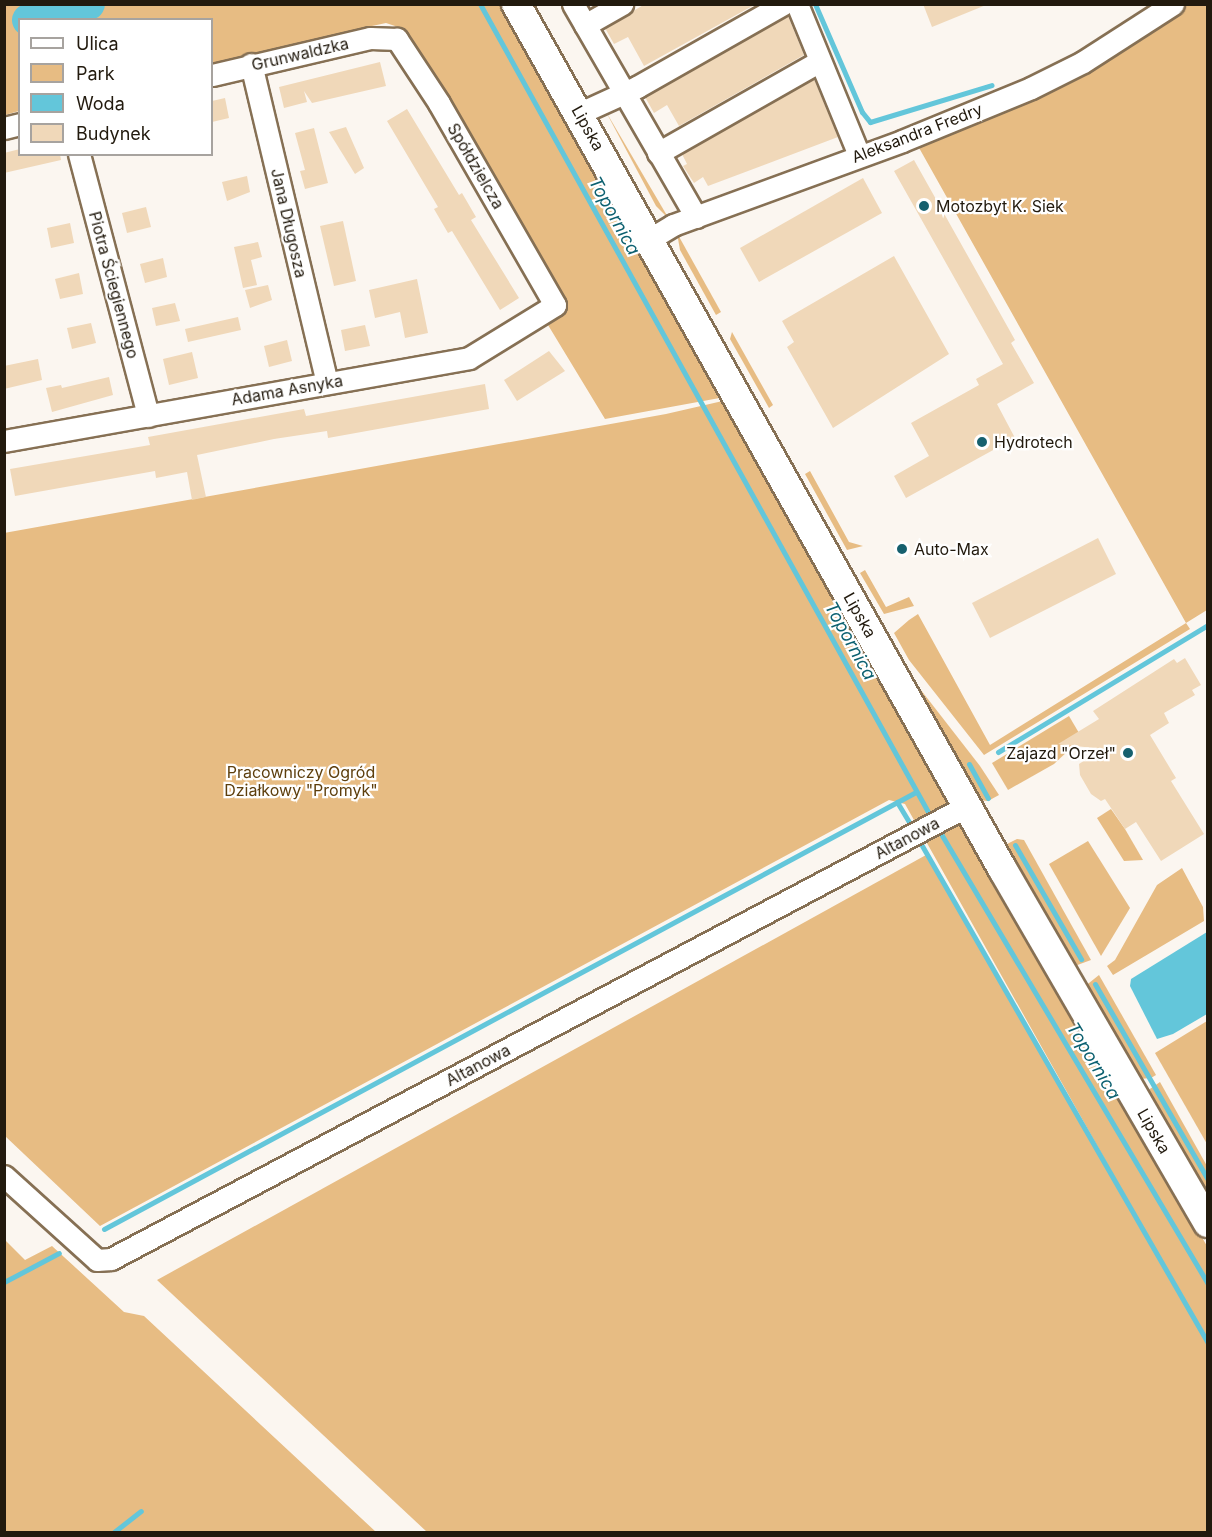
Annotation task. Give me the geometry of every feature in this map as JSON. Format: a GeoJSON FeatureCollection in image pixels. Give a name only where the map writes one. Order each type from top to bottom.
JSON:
{"type":"FeatureCollection","features":[{"type":"Feature","properties":{"kind":"main road","name":"Lipska"},"geometry":{"type":"LineString","coordinates":[[516,4],[650,239],[959,811],[1208,1223]]}},
{"type":"Feature","properties":{"kind":"street"},"geometry":{"type":"LineString","coordinates":[[573,4],[696,217]]}},
{"type":"Feature","properties":{"kind":"street"},"geometry":{"type":"LineString","coordinates":[[585,25],[622,4]]}},
{"type":"Feature","properties":{"kind":"street"},"geometry":{"type":"LineString","coordinates":[[580,113],[624,92],[783,4]]}},
{"type":"Feature","properties":{"kind":"street"},"geometry":{"type":"LineString","coordinates":[[797,4],[860,155]]}},
{"type":"Feature","properties":{"kind":"street","name":"Aleksandra Fredry"},"geometry":{"type":"LineString","coordinates":[[650,239],[696,217],[937,127],[1059,74],[1173,4]]}},
{"type":"Feature","properties":{"kind":"street","name":"Grunwaldzka"},"geometry":{"type":"LineString","coordinates":[[213,75],[251,64],[388,36]]}},
{"type":"Feature","properties":{"kind":"street","name":"Spółdzielcza"},"geometry":{"type":"LineString","coordinates":[[388,36],[401,42],[411,57],[555,305]]}},
{"type":"Feature","properties":{"kind":"street"},"geometry":{"type":"LineString","coordinates":[[658,153],[820,61]]}},
{"type":"Feature","properties":{"kind":"street","name":"Jana Długosza"},"geometry":{"type":"LineString","coordinates":[[251,64],[327,382]]}},
{"type":"Feature","properties":{"kind":"street","name":"Piotra Ściegiennego"},"geometry":{"type":"LineString","coordinates":[[80,156],[148,416]]}},
{"type":"Feature","properties":{"kind":"street","name":"Adama Asnyka"},"geometry":{"type":"LineString","coordinates":[[4,441],[474,356],[555,305]]}},
{"type":"Feature","properties":{"kind":"street","name":"Altanowa"},"geometry":{"type":"LineString","coordinates":[[4,1176],[97,1260],[111,1259],[959,811]]}},
{"type":"Feature","properties":{"kind":"green space"},"geometry":{"type":"Polygon","coordinates":[[[4,5],[505,5],[725,397],[605,419],[548,325],[567,311],[404,29],[386,23],[213,64],[213,18],[18,18],[18,111],[5,115],[4,5]]]}},
{"type":"Feature","properties":{"kind":"green space"},"geometry":{"type":"Polygon","coordinates":[[[1187,5],[1207,5],[1207,610],[1186,623],[918,146],[1100,63],[1187,5]]]}},
{"type":"Feature","properties":{"kind":"green space"},"geometry":{"type":"Polygon","coordinates":[[[605,110],[669,219],[656,206],[605,110]]]}},
{"type":"Feature","properties":{"kind":"green space"},"geometry":{"type":"Polygon","coordinates":[[[677,233],[721,312],[716,315],[680,250],[677,233]]]}},
{"type":"Feature","properties":{"kind":"green space"},"geometry":{"type":"Polygon","coordinates":[[[732,332],[773,405],[769,408],[730,339],[732,332]]]}},
{"type":"Feature","properties":{"kind":"green space","name":"Pracowniczy Ogród Działkowy \"Promyk\""},"geometry":{"type":"Polygon","coordinates":[[[727,400],[997,884],[1207,1246],[1207,1341],[905,804],[889,800],[100,1226],[5,1136],[4,533],[666,414],[727,400]]]}},
{"type":"Feature","properties":{"kind":"green space"},"geometry":{"type":"Polygon","coordinates":[[[810,471],[849,542],[863,546],[847,550],[805,474],[810,471]]]}},
{"type":"Feature","properties":{"kind":"green space"},"geometry":{"type":"Polygon","coordinates":[[[865,570],[886,607],[909,597],[914,606],[884,614],[860,573],[865,570]]]}},
{"type":"Feature","properties":{"kind":"green space"},"geometry":{"type":"Polygon","coordinates":[[[918,614],[990,745],[1186,623],[1190,629],[984,755],[909,660],[894,633],[918,614]]]}},
{"type":"Feature","properties":{"kind":"green space"},"geometry":{"type":"Polygon","coordinates":[[[903,667],[980,766],[999,795],[988,801],[978,800],[903,667]]]}},
{"type":"Feature","properties":{"kind":"green space"},"geometry":{"type":"Polygon","coordinates":[[[1069,716],[1079,733],[1070,749],[1054,764],[1008,790],[992,763],[1069,716]]]}},
{"type":"Feature","properties":{"kind":"green space"},"geometry":{"type":"Polygon","coordinates":[[[1111,809],[1143,860],[1124,861],[1097,818],[1111,809]]]}},
{"type":"Feature","properties":{"kind":"green space"},"geometry":{"type":"Polygon","coordinates":[[[1017,839],[1024,840],[1091,960],[1072,967],[1003,846],[1017,839]]]}},
{"type":"Feature","properties":{"kind":"green space"},"geometry":{"type":"Polygon","coordinates":[[[1088,841],[1130,908],[1101,956],[1049,864],[1088,841]]]}},
{"type":"Feature","properties":{"kind":"green space"},"geometry":{"type":"Polygon","coordinates":[[[926,855],[1207,1344],[1207,1532],[427,1532],[157,1280],[926,855]]]}},
{"type":"Feature","properties":{"kind":"green space"},"geometry":{"type":"Polygon","coordinates":[[[1182,868],[1203,907],[1204,921],[1113,975],[1107,966],[1115,960],[1157,885],[1182,868]]]}},
{"type":"Feature","properties":{"kind":"green space"},"geometry":{"type":"Polygon","coordinates":[[[1099,975],[1156,1075],[1151,1078],[1139,1079],[1084,987],[1099,975]]]}},
{"type":"Feature","properties":{"kind":"green space"},"geometry":{"type":"Polygon","coordinates":[[[1207,1021],[1207,1144],[1155,1053],[1207,1021]]]}},
{"type":"Feature","properties":{"kind":"green space"},"geometry":{"type":"Polygon","coordinates":[[[1160,1082],[1207,1166],[1207,1200],[1147,1091],[1160,1082]]]}},
{"type":"Feature","properties":{"kind":"green space"},"geometry":{"type":"Polygon","coordinates":[[[5,1240],[25,1260],[52,1246],[124,1312],[144,1316],[376,1532],[5,1532],[5,1240]]]}},
{"type":"Feature","properties":{"kind":"water"},"geometry":{"type":"Polygon","coordinates":[[[1207,932],[1207,1014],[1173,1034],[1157,1039],[1130,986],[1131,979],[1207,932]]]}},
{"type":"Feature","properties":{"kind":"building"},"geometry":{"type":"Polygon","coordinates":[[[645,4],[756,4],[644,66],[628,37],[614,44],[605,28],[645,4]]]}},
{"type":"Feature","properties":{"kind":"building"},"geometry":{"type":"Polygon","coordinates":[[[923,4],[986,4],[986,5],[932,27],[923,4]]]}},
{"type":"Feature","properties":{"kind":"building"},"geometry":{"type":"Polygon","coordinates":[[[788,16],[804,55],[679,126],[667,105],[654,113],[645,97],[788,16]]]}},
{"type":"Feature","properties":{"kind":"building"},"geometry":{"type":"Polygon","coordinates":[[[380,62],[386,86],[312,103],[304,91],[307,102],[284,108],[279,87],[380,62]]]}},
{"type":"Feature","properties":{"kind":"building"},"geometry":{"type":"Polygon","coordinates":[[[814,79],[838,137],[708,186],[703,177],[694,183],[683,166],[687,164],[682,154],[814,79]]]}},
{"type":"Feature","properties":{"kind":"building"},"geometry":{"type":"Polygon","coordinates":[[[225,98],[229,118],[213,122],[213,101],[225,98]]]}},
{"type":"Feature","properties":{"kind":"building"},"geometry":{"type":"Polygon","coordinates":[[[407,109],[459,195],[462,193],[476,217],[471,220],[519,298],[500,310],[452,231],[448,233],[434,209],[438,207],[387,121],[407,109]]]}},
{"type":"Feature","properties":{"kind":"building"},"geometry":{"type":"Polygon","coordinates":[[[346,127],[364,168],[355,174],[329,132],[346,127]]]}},
{"type":"Feature","properties":{"kind":"building"},"geometry":{"type":"Polygon","coordinates":[[[314,128],[328,183],[305,189],[300,171],[305,170],[295,133],[314,128]]]}},
{"type":"Feature","properties":{"kind":"building"},"geometry":{"type":"Polygon","coordinates":[[[18,150],[18,156],[60,156],[61,160],[4,173],[4,153],[18,150]]]}},
{"type":"Feature","properties":{"kind":"building"},"geometry":{"type":"Polygon","coordinates":[[[914,160],[1015,340],[1011,343],[1034,383],[997,404],[1015,438],[906,498],[894,476],[929,456],[911,423],[979,385],[976,379],[1003,364],[894,171],[914,160]]]}},
{"type":"Feature","properties":{"kind":"building"},"geometry":{"type":"Polygon","coordinates":[[[247,176],[250,192],[227,201],[222,182],[247,176]]]}},
{"type":"Feature","properties":{"kind":"building"},"geometry":{"type":"Polygon","coordinates":[[[863,178],[882,213],[759,282],[740,248],[863,178]]]}},
{"type":"Feature","properties":{"kind":"building"},"geometry":{"type":"Polygon","coordinates":[[[146,207],[151,227],[127,233],[122,213],[146,207]]]}},
{"type":"Feature","properties":{"kind":"building"},"geometry":{"type":"Polygon","coordinates":[[[343,221],[356,281],[334,286],[320,226],[343,221]]]}},
{"type":"Feature","properties":{"kind":"building"},"geometry":{"type":"Polygon","coordinates":[[[70,223],[74,243],[51,248],[47,228],[70,223]]]}},
{"type":"Feature","properties":{"kind":"building"},"geometry":{"type":"Polygon","coordinates":[[[258,242],[262,257],[251,260],[257,285],[243,288],[234,247],[258,242]]]}},
{"type":"Feature","properties":{"kind":"building"},"geometry":{"type":"Polygon","coordinates":[[[894,256],[949,354],[833,428],[787,347],[794,342],[782,321],[894,256]]]}},
{"type":"Feature","properties":{"kind":"building"},"geometry":{"type":"Polygon","coordinates":[[[163,258],[167,277],[145,283],[140,264],[163,258]]]}},
{"type":"Feature","properties":{"kind":"building"},"geometry":{"type":"Polygon","coordinates":[[[79,273],[83,294],[60,299],[55,279],[79,273]]]}},
{"type":"Feature","properties":{"kind":"building"},"geometry":{"type":"Polygon","coordinates":[[[417,279],[428,333],[405,338],[400,312],[375,318],[369,290],[417,279]]]}},
{"type":"Feature","properties":{"kind":"building"},"geometry":{"type":"Polygon","coordinates":[[[268,285],[272,300],[250,308],[245,290],[268,285]]]}},
{"type":"Feature","properties":{"kind":"building"},"geometry":{"type":"Polygon","coordinates":[[[175,303],[180,321],[156,326],[152,308],[175,303]]]}},
{"type":"Feature","properties":{"kind":"building"},"geometry":{"type":"Polygon","coordinates":[[[238,317],[241,330],[188,342],[185,329],[238,317]]]}},
{"type":"Feature","properties":{"kind":"building"},"geometry":{"type":"Polygon","coordinates":[[[91,323],[96,343],[72,349],[67,328],[91,323]]]}},
{"type":"Feature","properties":{"kind":"building"},"geometry":{"type":"Polygon","coordinates":[[[365,325],[370,346],[345,351],[341,330],[365,325]]]}},
{"type":"Feature","properties":{"kind":"building"},"geometry":{"type":"Polygon","coordinates":[[[287,340],[292,361],[269,367],[264,346],[287,340]]]}},
{"type":"Feature","properties":{"kind":"building"},"geometry":{"type":"Polygon","coordinates":[[[549,351],[565,371],[517,401],[504,380],[549,351]]]}},
{"type":"Feature","properties":{"kind":"building"},"geometry":{"type":"Polygon","coordinates":[[[192,352],[198,378],[169,385],[163,359],[192,352]]]}},
{"type":"Feature","properties":{"kind":"building"},"geometry":{"type":"Polygon","coordinates":[[[38,359],[42,380],[4,389],[4,366],[38,359]]]}},
{"type":"Feature","properties":{"kind":"building"},"geometry":{"type":"Polygon","coordinates":[[[109,377],[113,395],[52,412],[46,388],[61,385],[62,388],[109,377]]]}},
{"type":"Feature","properties":{"kind":"building"},"geometry":{"type":"Polygon","coordinates":[[[485,384],[489,409],[328,438],[327,431],[274,439],[197,455],[206,497],[192,500],[187,472],[156,478],[155,471],[15,496],[10,469],[150,445],[148,437],[304,409],[306,416],[485,384]]]}},
{"type":"Feature","properties":{"kind":"building"},"geometry":{"type":"Polygon","coordinates":[[[1098,538],[1116,574],[990,638],[972,603],[1098,538]]]}},
{"type":"Feature","properties":{"kind":"building","name":"Zajazd \"Orzeł\""},"geometry":{"type":"Polygon","coordinates":[[[1185,658],[1201,685],[1192,690],[1195,695],[1164,713],[1169,723],[1150,735],[1176,778],[1171,781],[1204,834],[1161,861],[1136,822],[1125,829],[1105,799],[1101,801],[1091,794],[1080,775],[1079,764],[1102,749],[1058,744],[1099,719],[1093,711],[1174,659],[1177,663],[1185,658]]]}},
{"type":"Feature","properties":{"kind":"waterway"},"geometry":{"type":"LineString","coordinates":[[36,18],[89,4]]}},
{"type":"Feature","properties":{"kind":"waterway","name":"Topornica"},"geometry":{"type":"LineString","coordinates":[[480,4],[932,819]]}},
{"type":"Feature","properties":{"kind":"waterway"},"geometry":{"type":"LineString","coordinates":[[815,4],[862,112],[870,122],[992,85]]}},
{"type":"Feature","properties":{"kind":"waterway"},"geometry":{"type":"LineString","coordinates":[[998,752],[1208,625]]}},
{"type":"Feature","properties":{"kind":"waterway"},"geometry":{"type":"LineString","coordinates":[[969,764],[988,798]]}},
{"type":"Feature","properties":{"kind":"waterway"},"geometry":{"type":"LineString","coordinates":[[104,1229],[916,792]]}},
{"type":"Feature","properties":{"kind":"waterway"},"geometry":{"type":"LineString","coordinates":[[897,802],[913,829]]}},
{"type":"Feature","properties":{"kind":"waterway","name":"Topornica"},"geometry":{"type":"LineString","coordinates":[[937,827],[1208,1284]]}},
{"type":"Feature","properties":{"kind":"waterway"},"geometry":{"type":"LineString","coordinates":[[917,837],[1208,1343]]}},
{"type":"Feature","properties":{"kind":"waterway"},"geometry":{"type":"LineString","coordinates":[[1015,845],[1081,959]]}},
{"type":"Feature","properties":{"kind":"waterway"},"geometry":{"type":"LineString","coordinates":[[1095,984],[1208,1180]]}},
{"type":"Feature","properties":{"kind":"waterway"},"geometry":{"type":"LineString","coordinates":[[4,1282],[59,1253]]}},
{"type":"Feature","properties":{"kind":"waterway"},"geometry":{"type":"LineString","coordinates":[[114,1532],[141,1511]]}},
{"type":"Feature","properties":{"kind":"place","name":"Motozbyt K. Siek"},"geometry":{"type":"Point","coordinates":[924,206]}},
{"type":"Feature","properties":{"kind":"place","name":"Hydrotech"},"geometry":{"type":"Point","coordinates":[982,442]}},
{"type":"Feature","properties":{"kind":"place","name":"Auto-Max"},"geometry":{"type":"Point","coordinates":[902,549]}},
{"type":"Feature","properties":{"kind":"place","name":"Zajazd \"Orzeł\""},"geometry":{"type":"Point","coordinates":[1128,753]}}]}
